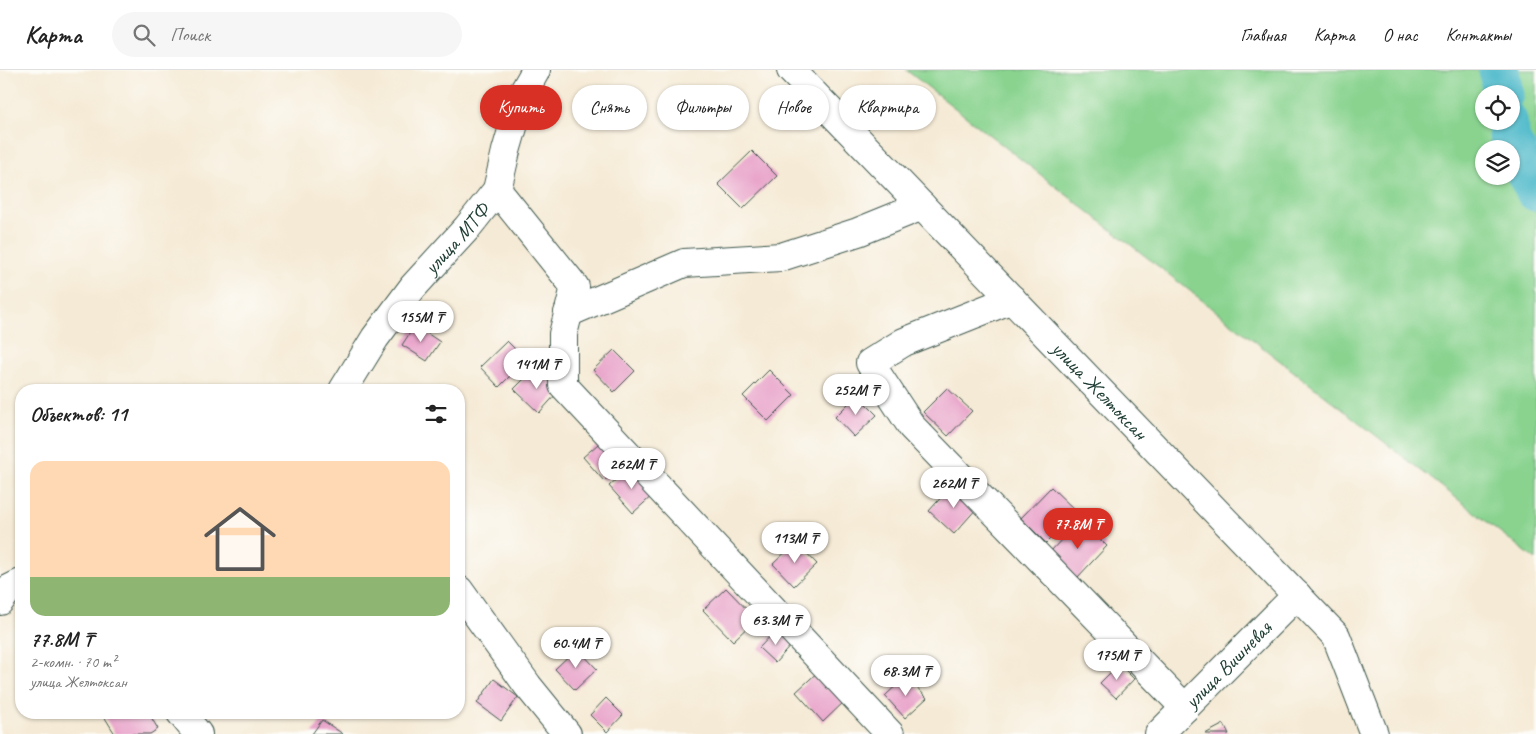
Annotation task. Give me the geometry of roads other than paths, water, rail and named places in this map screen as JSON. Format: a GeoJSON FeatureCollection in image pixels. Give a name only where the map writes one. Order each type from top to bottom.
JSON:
{"type":"FeatureCollection","features":[{"type":"Feature","properties":{"kind":"street","name":"улица МТФ"},"geometry":{"type":"LineString","coordinates":[[348,384],[375,338],[413,286],[467,228],[497,190],[523,93],[536,70]]}},
{"type":"Feature","properties":{"kind":"street","name":"улица Желтоксан"},"geometry":{"type":"LineString","coordinates":[[791,70],[1336,636],[1374,734]]}},
{"type":"Feature","properties":{"kind":"street"},"geometry":{"type":"LineString","coordinates":[[497,190],[575,287],[563,334],[563,385],[890,734]]}},
{"type":"Feature","properties":{"kind":"street"},"geometry":{"type":"LineString","coordinates":[[568,313],[684,263],[781,257],[858,232],[922,206]]}},
{"type":"Feature","properties":{"kind":"street"},"geometry":{"type":"LineString","coordinates":[[1012,299],[904,342],[870,363],[912,426],[1185,708]]}},
{"type":"Feature","properties":{"kind":"street"},"geometry":{"type":"LineString","coordinates":[[0,601],[9,588],[15,586]]}},
{"type":"Feature","properties":{"kind":"street","name":"улица Вишневая"},"geometry":{"type":"LineString","coordinates":[[1159,734],[1297,596]]}},
{"type":"Feature","properties":{"kind":"street"},"geometry":{"type":"LineString","coordinates":[[465,598],[528,686],[567,734]]}},
{"type":"Feature","properties":{"kind":"street"},"geometry":{"type":"LineString","coordinates":[[186,719],[198,734]]}},
{"type":"Feature","properties":{"kind":"waterway"},"geometry":{"type":"LineString","coordinates":[[1499,70],[1502,85]]}},
{"type":"Feature","properties":{"kind":"waterway"},"geometry":{"type":"LineString","coordinates":[[1508,130],[1510,140],[1536,191]]}}]}
